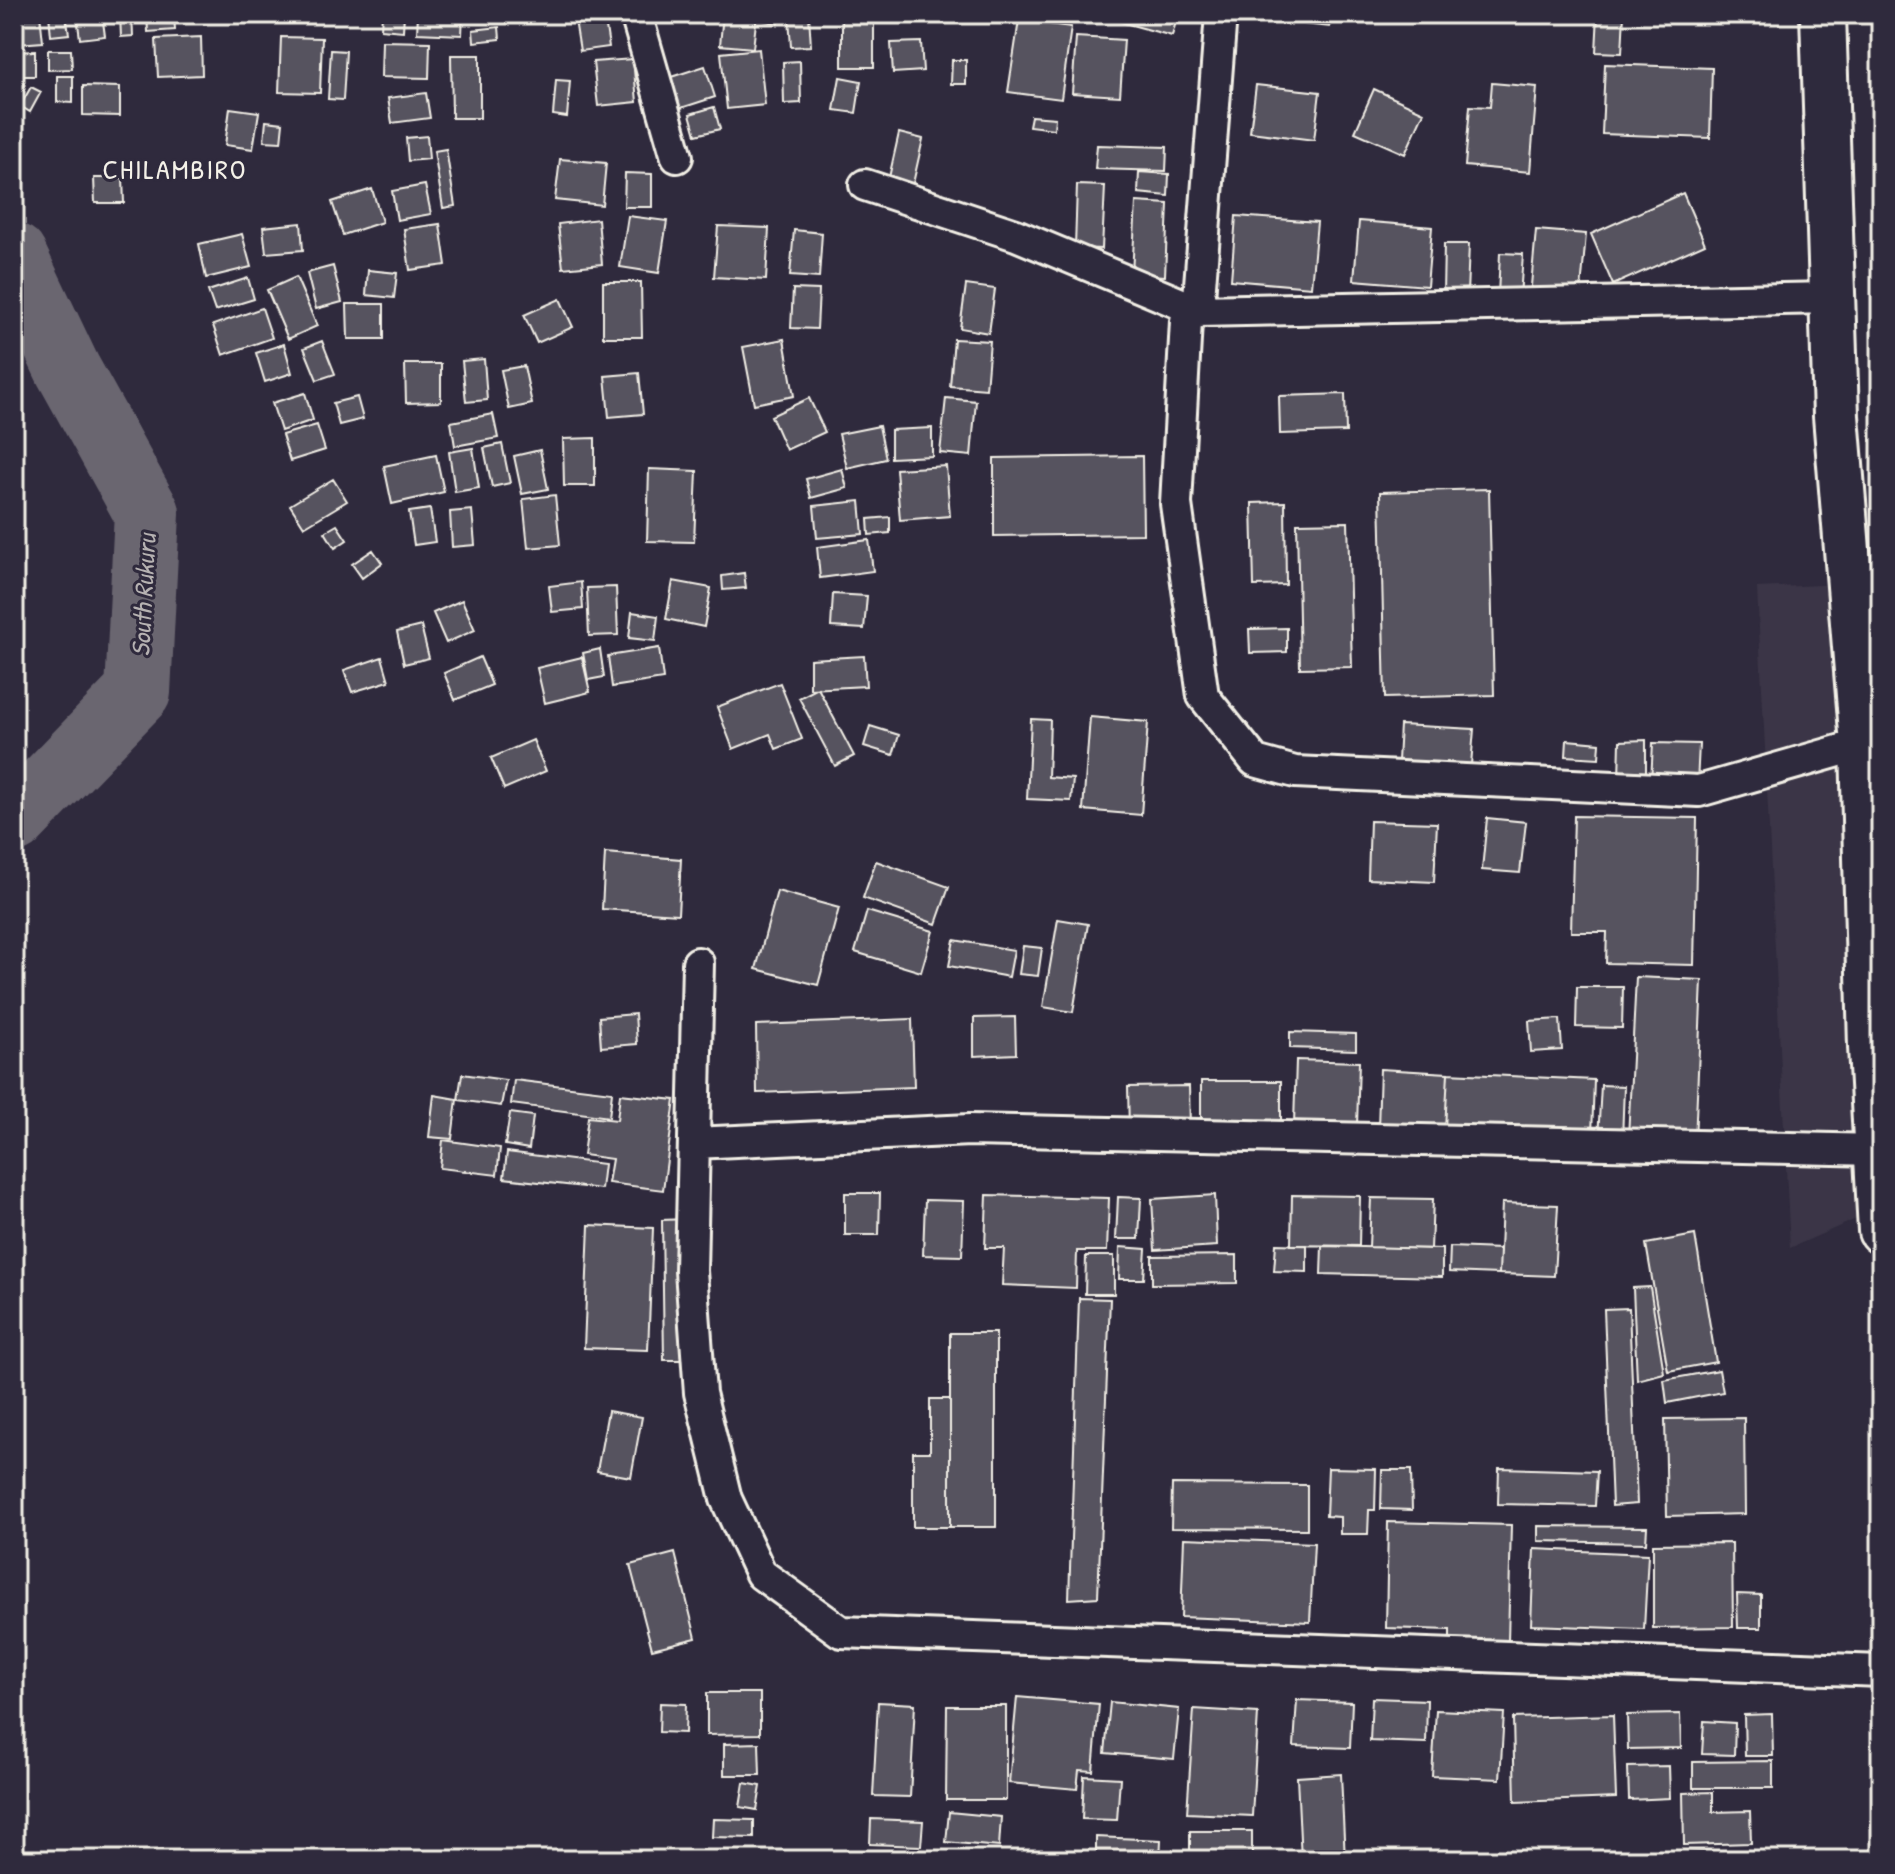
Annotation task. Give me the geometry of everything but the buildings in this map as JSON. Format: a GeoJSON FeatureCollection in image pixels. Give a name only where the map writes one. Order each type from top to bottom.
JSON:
{"type":"FeatureCollection","features":[{"type":"Feature","properties":{"kind":"main road"},"geometry":{"type":"LineString","coordinates":[[1823,14],[1836,416],[1872,744],[1871,1047],[1881,1231]]}},
{"type":"Feature","properties":{"kind":"street"},"geometry":{"type":"LineString","coordinates":[[636,14],[677,157]]}},
{"type":"Feature","properties":{"kind":"street"},"geometry":{"type":"LineString","coordinates":[[1221,14],[1198,311],[1186,321],[1176,504],[1203,696],[1255,761],[1295,772],[1699,791],[1872,744]]}},
{"type":"Feature","properties":{"kind":"street"},"geometry":{"type":"LineString","coordinates":[[865,185],[1016,235],[1198,311],[1832,298]]}},
{"type":"Feature","properties":{"kind":"street"},"geometry":{"type":"LineString","coordinates":[[698,963],[691,1271],[700,1393],[726,1499],[761,1574],[841,1632],[1881,1671]]}},
{"type":"Feature","properties":{"kind":"street"},"geometry":{"type":"LineString","coordinates":[[694,1143],[970,1130],[1877,1150]]}},
{"type":"Feature","properties":{"kind":"shaded area"},"geometry":{"type":"Polygon","coordinates":[[[1881,582],[1881,1208],[1790,1248],[1757,588],[1881,582]]]}},
{"type":"Feature","properties":{"kind":"waterway","name":"South Rukuru"},"geometry":{"type":"LineString","coordinates":[[14,256],[68,370],[147,513],[138,692],[14,820]]}},
{"type":"Feature","properties":{"kind":"district","name":"CHILAMBIRO"},"geometry":{"type":"Point","coordinates":[175,169]}}]}
